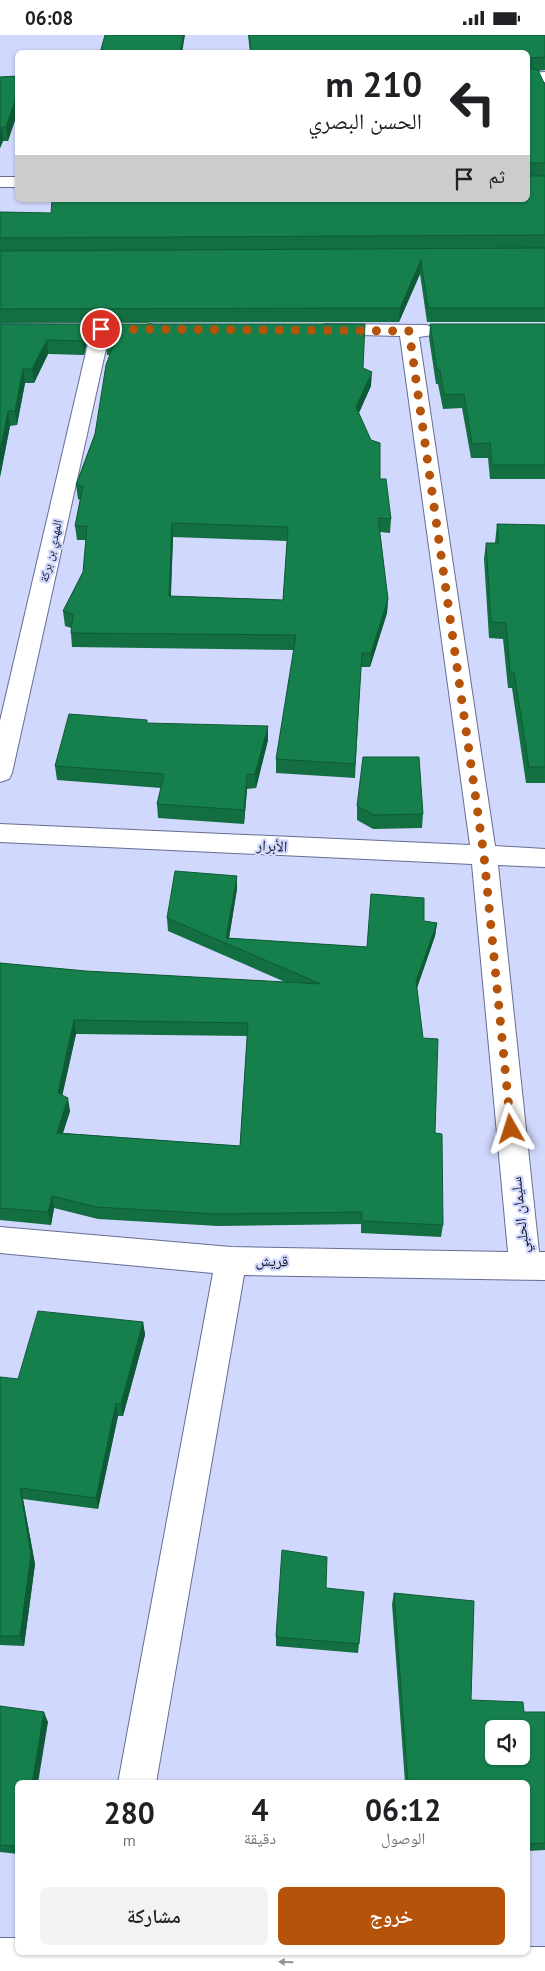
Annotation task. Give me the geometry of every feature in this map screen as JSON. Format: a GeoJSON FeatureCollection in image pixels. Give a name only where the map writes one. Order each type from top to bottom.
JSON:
{"type":"FeatureCollection","features":[{"type":"Feature","properties":{"kind":"street"},"geometry":{"type":"LineString","coordinates":[[530,77],[545,77]]}},
{"type":"Feature","properties":{"kind":"street"},"geometry":{"type":"LineString","coordinates":[[0,182],[15,182]]}},
{"type":"Feature","properties":{"kind":"street","name":"المهدي بن بركة"},"geometry":{"type":"LineString","coordinates":[[0,773],[101,329]]}},
{"type":"Feature","properties":{"kind":"street"},"geometry":{"type":"LineString","coordinates":[[0,330],[160,329]]}},
{"type":"Feature","properties":{"kind":"street"},"geometry":{"type":"LineString","coordinates":[[309,330],[448,331]]}},
{"type":"Feature","properties":{"kind":"street","name":"سليمان الحلبي"},"geometry":{"type":"LineString","coordinates":[[409,331],[484,856],[535,1266]]}},
{"type":"Feature","properties":{"kind":"street","name":"الأبرار"},"geometry":{"type":"LineString","coordinates":[[0,833],[545,858]]}},
{"type":"Feature","properties":{"kind":"street","name":"قريش"},"geometry":{"type":"LineString","coordinates":[[0,1240],[231,1261],[535,1266]]}},
{"type":"Feature","properties":{"kind":"street"},"geometry":{"type":"LineString","coordinates":[[138,1780],[231,1261]]}},
{"type":"Feature","properties":{"kind":"street"},"geometry":{"type":"LineString","coordinates":[[0,1958],[105,1955],[545,1967]]}},
{"type":"Feature","properties":{"kind":"building"},"geometry":{"type":"Polygon","coordinates":[[[105,35],[183,35],[180,50],[101,50],[105,35]]]}},
{"type":"Feature","properties":{"kind":"building"},"geometry":{"type":"Polygon","coordinates":[[[249,35],[545,35],[545,57],[530,58],[530,50],[251,50],[249,35]]]}},
{"type":"Feature","properties":{"kind":"building"},"geometry":{"type":"Polygon","coordinates":[[[530,68],[538,70],[545,85],[545,163],[530,163],[530,68]]]}},
{"type":"Feature","properties":{"kind":"building"},"geometry":{"type":"Polygon","coordinates":[[[15,76],[15,101],[6,127],[2,127],[0,130],[0,77],[15,76]]]}},
{"type":"Feature","properties":{"kind":"building"},"geometry":{"type":"Polygon","coordinates":[[[530,176],[545,176],[545,235],[0,238],[0,212],[51,213],[52,202],[530,202],[530,176]]]}},
{"type":"Feature","properties":{"kind":"building"},"geometry":{"type":"Polygon","coordinates":[[[545,248],[545,308],[428,308],[421,260],[400,308],[0,309],[0,251],[545,248]]]}},
{"type":"Feature","properties":{"kind":"building"},"geometry":{"type":"Polygon","coordinates":[[[0,324],[86,324],[82,341],[47,340],[32,369],[23,369],[15,411],[8,411],[0,452],[0,324]]]}},
{"type":"Feature","properties":{"kind":"building"},"geometry":{"type":"Polygon","coordinates":[[[109,324],[365,324],[363,368],[372,372],[356,407],[371,440],[380,443],[380,479],[386,479],[391,519],[378,518],[388,599],[371,653],[362,653],[355,764],[276,759],[296,635],[71,633],[73,614],[63,611],[83,572],[87,526],[75,526],[83,486],[76,485],[95,434],[106,365],[115,341],[105,341],[109,324]],[[172,523],[169,596],[283,600],[288,527],[172,523]]]}},
{"type":"Feature","properties":{"kind":"building"},"geometry":{"type":"Polygon","coordinates":[[[430,324],[545,324],[545,465],[492,465],[490,443],[472,444],[464,394],[444,395],[440,370],[437,370],[430,324]]]}},
{"type":"Feature","properties":{"kind":"building"},"geometry":{"type":"Polygon","coordinates":[[[497,524],[545,525],[545,767],[529,767],[514,672],[510,672],[506,623],[491,622],[486,543],[499,543],[497,524]]]}},
{"type":"Feature","properties":{"kind":"building"},"geometry":{"type":"Polygon","coordinates":[[[69,714],[147,720],[147,723],[268,726],[255,774],[247,775],[244,810],[157,804],[164,774],[55,766],[69,714]]]}},
{"type":"Feature","properties":{"kind":"building"},"geometry":{"type":"Polygon","coordinates":[[[363,757],[419,757],[423,814],[374,815],[357,806],[363,757]]]}},
{"type":"Feature","properties":{"kind":"building"},"geometry":{"type":"Polygon","coordinates":[[[175,871],[237,876],[226,938],[367,947],[371,894],[424,898],[424,921],[437,923],[416,981],[423,1038],[438,1039],[435,1133],[442,1134],[443,1225],[362,1221],[362,1212],[217,1214],[96,1207],[52,1196],[48,1212],[0,1208],[0,963],[86,971],[321,984],[167,918],[175,871]],[[74,1020],[58,1093],[68,1098],[57,1133],[240,1146],[248,1023],[74,1020]]]}},
{"type":"Feature","properties":{"kind":"building"},"geometry":{"type":"Polygon","coordinates":[[[38,1311],[143,1322],[121,1404],[116,1403],[96,1498],[20,1488],[31,1554],[20,1636],[0,1636],[0,1377],[18,1379],[38,1311]]]}},
{"type":"Feature","properties":{"kind":"building"},"geometry":{"type":"Polygon","coordinates":[[[282,1550],[327,1557],[326,1588],[364,1592],[359,1644],[276,1637],[282,1550]]]}},
{"type":"Feature","properties":{"kind":"building"},"geometry":{"type":"Polygon","coordinates":[[[394,1593],[474,1601],[471,1700],[523,1702],[524,1712],[545,1712],[545,1843],[530,1844],[530,1780],[408,1780],[394,1593]]]}},
{"type":"Feature","properties":{"kind":"building"},"geometry":{"type":"Polygon","coordinates":[[[0,1706],[44,1712],[33,1780],[15,1780],[15,1846],[0,1845],[0,1706]]]}},
{"type":"Feature","properties":{"kind":"route"},"geometry":{"type":"LineString","coordinates":[[101,329],[409,331],[484,856],[511,1129]]}}]}
